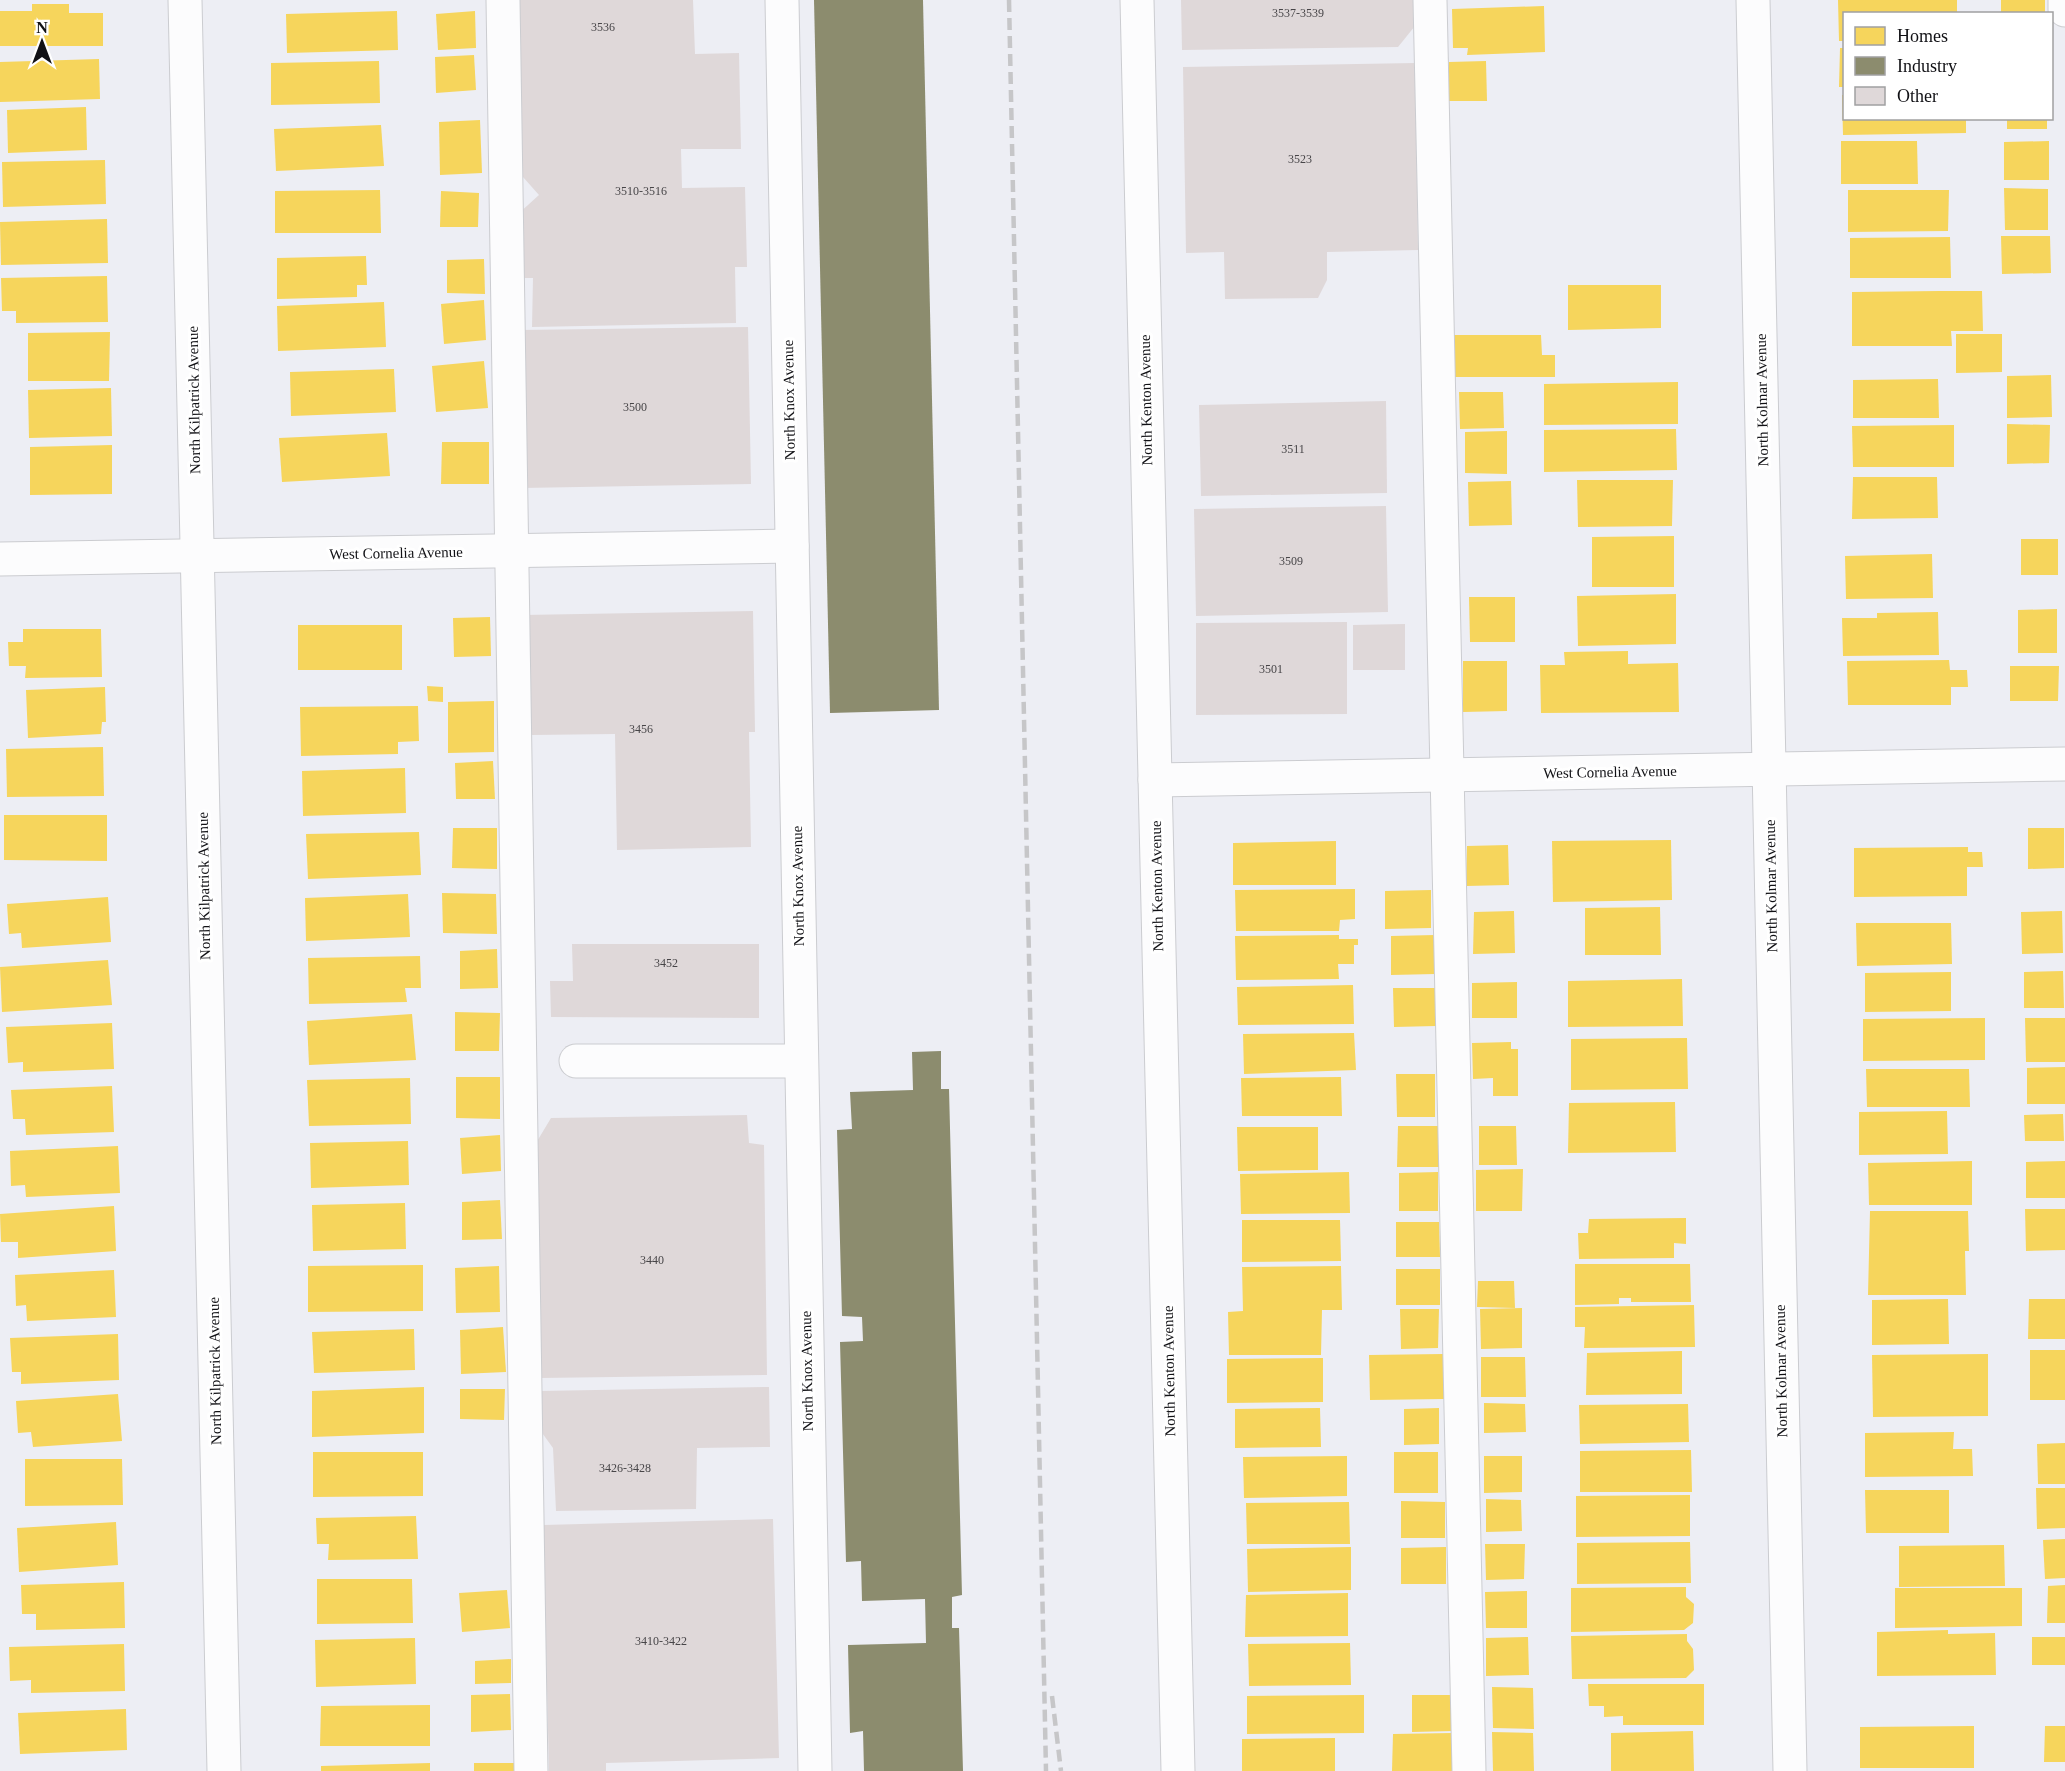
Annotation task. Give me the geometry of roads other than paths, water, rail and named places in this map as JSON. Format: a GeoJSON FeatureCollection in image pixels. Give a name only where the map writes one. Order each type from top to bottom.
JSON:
{"type":"FeatureCollection","features":[{"type":"Feature","properties":{"kind":"street","name":"North Kilpatrick Avenue"},"geometry":{"type":"LineString","coordinates":[[185,0],[224,1771]]}},
{"type":"Feature","properties":{"kind":"street"},"geometry":{"type":"LineString","coordinates":[[503,0],[531,1771]]}},
{"type":"Feature","properties":{"kind":"street","name":"North Knox Avenue"},"geometry":{"type":"LineString","coordinates":[[782,0],[815,1771]]}},
{"type":"Feature","properties":{"kind":"street","name":"North Kenton Avenue"},"geometry":{"type":"LineString","coordinates":[[1137,0],[1178,1771]]}},
{"type":"Feature","properties":{"kind":"street"},"geometry":{"type":"LineString","coordinates":[[1430,0],[1469,1771]]}},
{"type":"Feature","properties":{"kind":"street","name":"North Kolmar Avenue"},"geometry":{"type":"LineString","coordinates":[[1753,0],[1790,1771]]}},
{"type":"Feature","properties":{"kind":"street"},"geometry":{"type":"LineString","coordinates":[[2065,0],[2065,10]]}},
{"type":"Feature","properties":{"kind":"street","name":"West Cornelia Avenue"},"geometry":{"type":"LineString","coordinates":[[0,559],[792,546]]}},
{"type":"Feature","properties":{"kind":"street","name":"West Cornelia Avenue"},"geometry":{"type":"LineString","coordinates":[[1155,780],[2065,764]]}},
{"type":"Feature","properties":{"kind":"street"},"geometry":{"type":"LineString","coordinates":[[576,1061],[801,1061]]}},
{"type":"Feature","properties":{"kind":"railway"},"geometry":{"type":"LineString","coordinates":[[1009,0],[1046,1771]]}},
{"type":"Feature","properties":{"kind":"railway"},"geometry":{"type":"LineString","coordinates":[[1052,1696],[1061,1771]]}}]}
